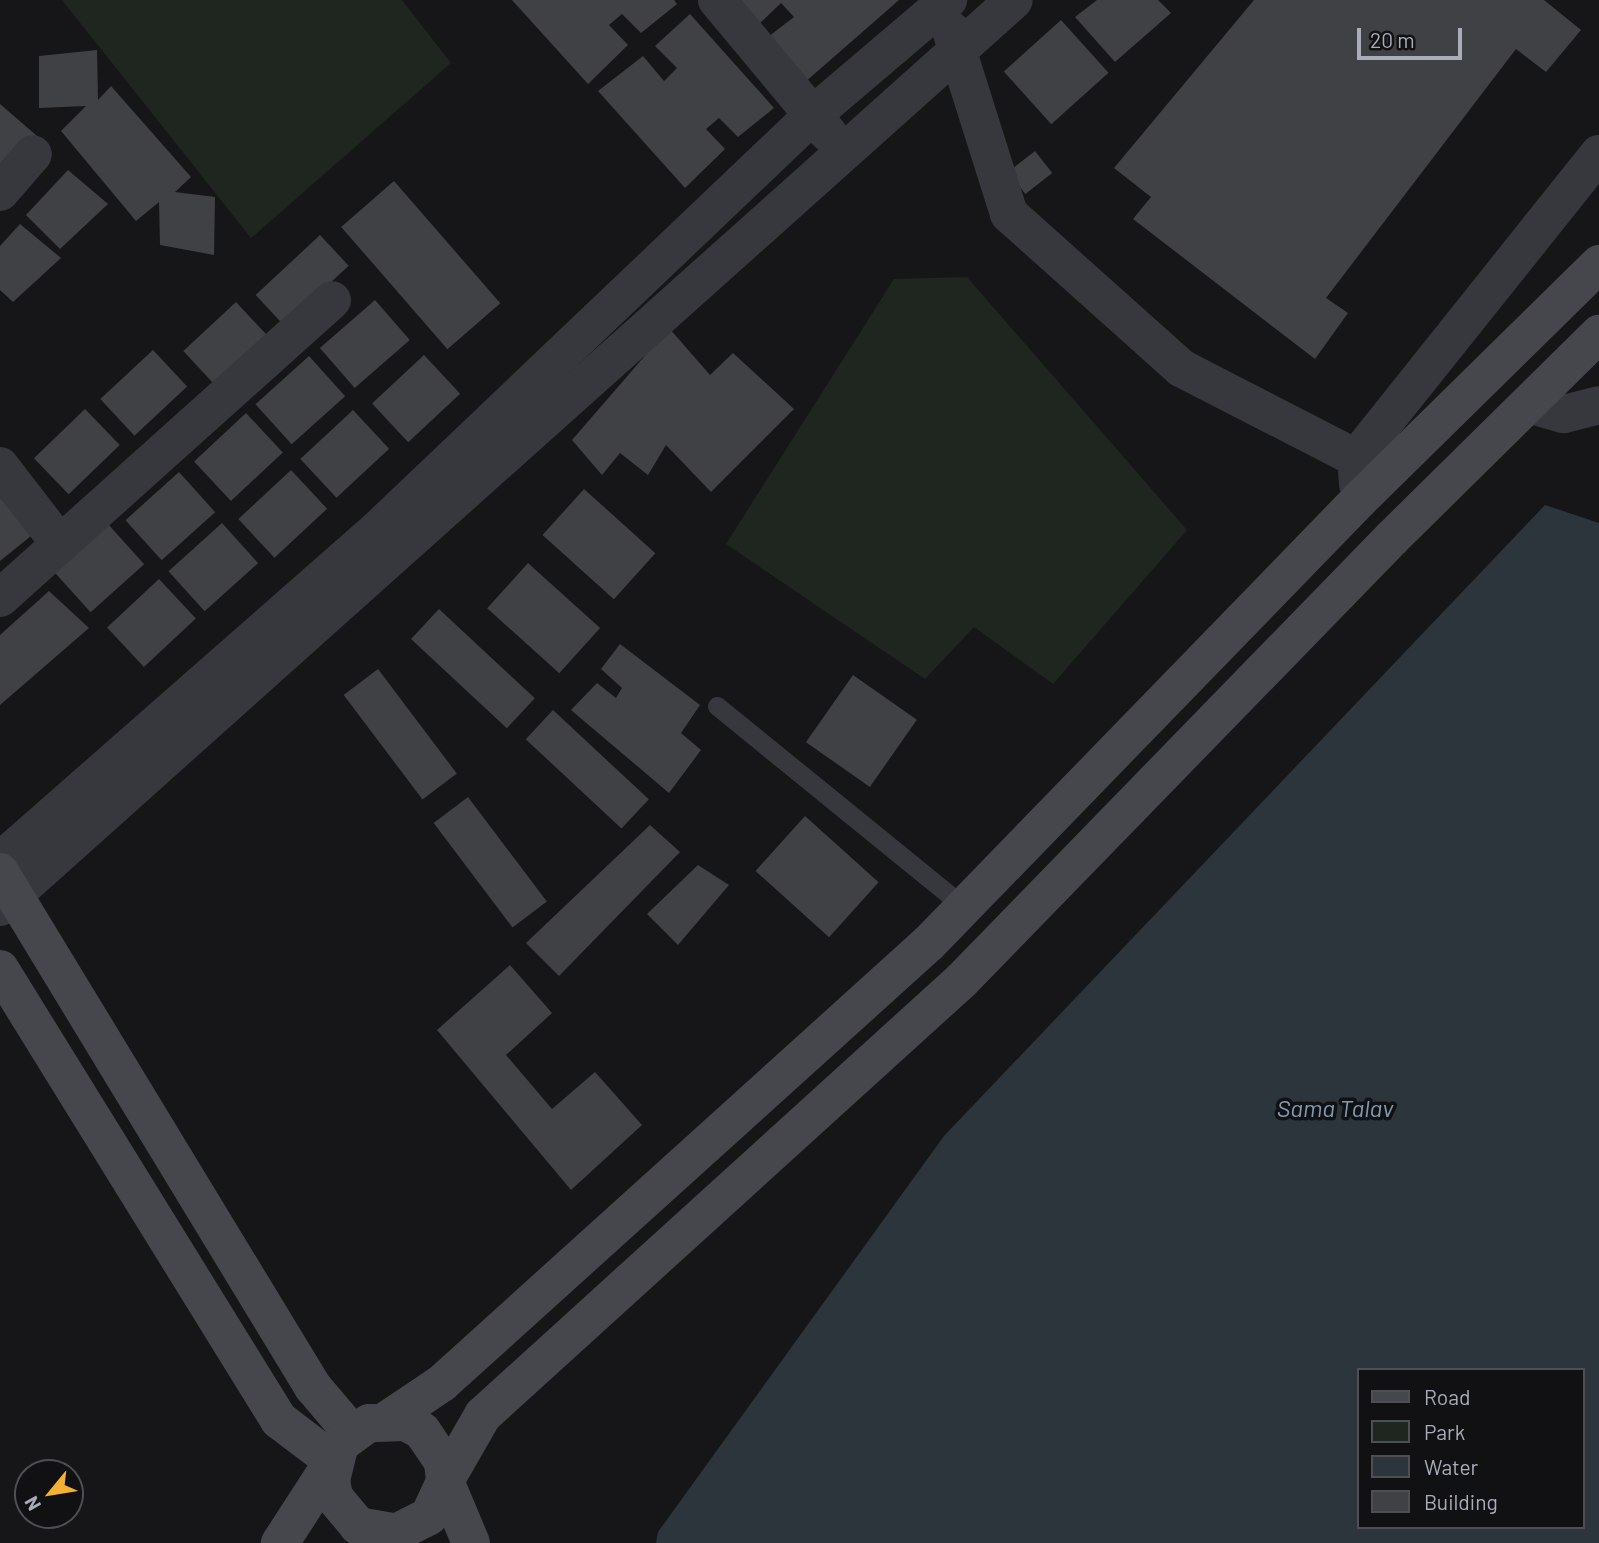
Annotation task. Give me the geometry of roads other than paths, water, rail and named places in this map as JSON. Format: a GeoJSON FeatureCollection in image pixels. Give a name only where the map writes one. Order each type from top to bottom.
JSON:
{"type":"FeatureCollection","features":[{"type":"Feature","properties":{"kind":"main road"},"geometry":{"type":"LineString","coordinates":[[280,1543],[342,1447],[442,1383],[880,988],[964,907],[1359,500],[1599,264]]}},
{"type":"Feature","properties":{"kind":"main road"},"geometry":{"type":"LineString","coordinates":[[3,884],[313,1387],[342,1447],[334,1497],[344,1513],[358,1526],[388,1540],[429,1516],[445,1481],[483,1415],[913,1024],[1599,334]]}},
{"type":"Feature","properties":{"kind":"main road"},"geometry":{"type":"LineString","coordinates":[[0,969],[279,1420],[342,1447]]}},
{"type":"Feature","properties":{"kind":"main road"},"geometry":{"type":"LineString","coordinates":[[880,988],[913,1024]]}},
{"type":"Feature","properties":{"kind":"main road"},"geometry":{"type":"LineString","coordinates":[[731,1122],[766,1157]]}},
{"type":"Feature","properties":{"kind":"main road"},"geometry":{"type":"LineString","coordinates":[[387,1420],[406,1422],[434,1444],[445,1481],[471,1543]]}},
{"type":"Feature","properties":{"kind":"street"},"geometry":{"type":"LineString","coordinates":[[717,0],[815,113],[842,154]]}},
{"type":"Feature","properties":{"kind":"street"},"geometry":{"type":"LineString","coordinates":[[3,884],[388,543],[564,404],[1014,0]]}},
{"type":"Feature","properties":{"kind":"street"},"geometry":{"type":"LineString","coordinates":[[388,543],[538,377],[815,113],[944,3],[1009,214],[1181,369],[1356,458]]}},
{"type":"Feature","properties":{"kind":"street"},"geometry":{"type":"LineString","coordinates":[[0,192],[33,154]]}},
{"type":"Feature","properties":{"kind":"street"},"geometry":{"type":"LineString","coordinates":[[1359,500],[1356,458],[1599,154]]}},
{"type":"Feature","properties":{"kind":"street"},"geometry":{"type":"LineString","coordinates":[[0,598],[332,300]]}},
{"type":"Feature","properties":{"kind":"street"},"geometry":{"type":"LineString","coordinates":[[538,377],[564,404]]}},
{"type":"Feature","properties":{"kind":"street"},"geometry":{"type":"LineString","coordinates":[[1528,404],[1564,414],[1599,405]]}},
{"type":"Feature","properties":{"kind":"street"},"geometry":{"type":"LineString","coordinates":[[0,466],[60,544]]}},
{"type":"Feature","properties":{"kind":"lane"},"geometry":{"type":"LineString","coordinates":[[717,706],[964,907]]}},
{"type":"Feature","properties":{"kind":"water","name":"Sama Talav"},"geometry":{"type":"Polygon","coordinates":[[[1545,505],[1599,523],[1599,1543],[656,1543],[658,1532],[944,1136],[1545,505]]]}}]}
